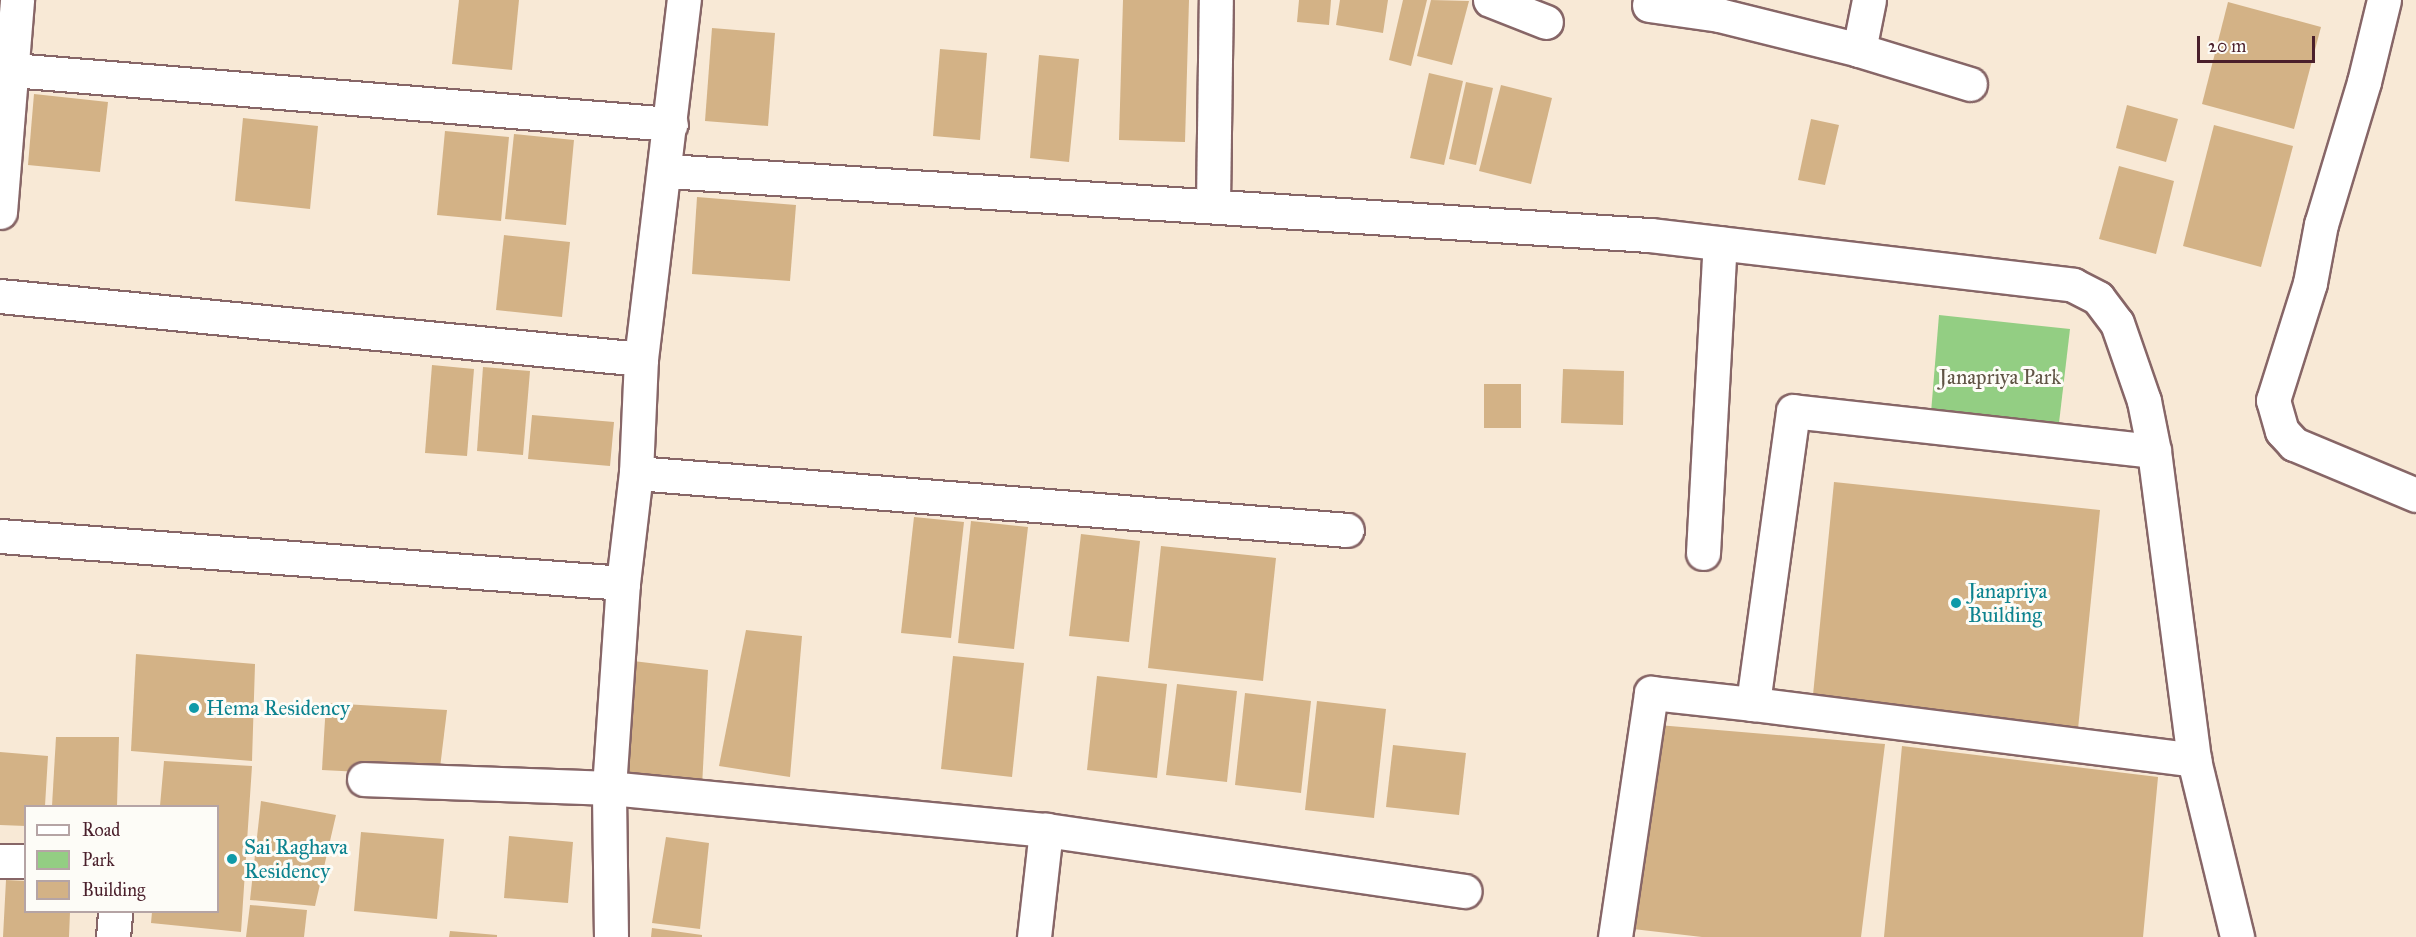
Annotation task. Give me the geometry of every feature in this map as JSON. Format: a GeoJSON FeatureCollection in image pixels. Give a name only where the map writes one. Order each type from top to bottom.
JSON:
{"type":"FeatureCollection","features":[{"type":"Feature","properties":{"kind":"street"},"geometry":{"type":"LineString","coordinates":[[0,212],[5,69],[17,0]]}},
{"type":"Feature","properties":{"kind":"street"},"geometry":{"type":"LineString","coordinates":[[611,937],[609,788],[623,583],[636,473],[642,359],[667,171],[684,0]]}},
{"type":"Feature","properties":{"kind":"street"},"geometry":{"type":"LineString","coordinates":[[1213,204],[1216,0]]}},
{"type":"Feature","properties":{"kind":"street"},"geometry":{"type":"LineString","coordinates":[[1490,0],[1546,22]]}},
{"type":"Feature","properties":{"kind":"street"},"geometry":{"type":"LineString","coordinates":[[1859,50],[1869,0]]}},
{"type":"Feature","properties":{"kind":"street"},"geometry":{"type":"LineString","coordinates":[[2384,0],[2364,82],[2321,224],[2310,283],[2272,400],[2282,431],[2294,444],[2416,495]]}},
{"type":"Feature","properties":{"kind":"street"},"geometry":{"type":"LineString","coordinates":[[1649,4],[1719,15],[1859,50],[1970,84]]}},
{"type":"Feature","properties":{"kind":"street"},"geometry":{"type":"LineString","coordinates":[[5,69],[671,124]]}},
{"type":"Feature","properties":{"kind":"street"},"geometry":{"type":"LineString","coordinates":[[667,171],[1213,204],[1650,235],[2073,285],[2098,298],[2117,323],[2144,401],[2154,451],[2194,760],[2237,937]]}},
{"type":"Feature","properties":{"kind":"street"},"geometry":{"type":"LineString","coordinates":[[1703,553],[1720,243]]}},
{"type":"Feature","properties":{"kind":"street"},"geometry":{"type":"LineString","coordinates":[[0,296],[642,359]]}},
{"type":"Feature","properties":{"kind":"street"},"geometry":{"type":"LineString","coordinates":[[1753,704],[1793,411],[2154,451]]}},
{"type":"Feature","properties":{"kind":"street"},"geometry":{"type":"LineString","coordinates":[[636,473],[1347,530]]}},
{"type":"Feature","properties":{"kind":"street"},"geometry":{"type":"LineString","coordinates":[[0,536],[623,583]]}},
{"type":"Feature","properties":{"kind":"street"},"geometry":{"type":"LineString","coordinates":[[1615,937],[1651,693],[2194,760]]}},
{"type":"Feature","properties":{"kind":"street"},"geometry":{"type":"LineString","coordinates":[[364,779],[609,788],[1046,830],[1465,891]]}},
{"type":"Feature","properties":{"kind":"street"},"geometry":{"type":"LineString","coordinates":[[1034,937],[1046,830]]}},
{"type":"Feature","properties":{"kind":"street"},"geometry":{"type":"LineString","coordinates":[[0,861],[24,861]]}},
{"type":"Feature","properties":{"kind":"street"},"geometry":{"type":"LineString","coordinates":[[113,937],[115,913]]}},
{"type":"Feature","properties":{"kind":"green space","name":"Janapriya Park"},"geometry":{"type":"Polygon","coordinates":[[[1939,315],[2070,329],[2057,440],[1930,425],[1939,315]]]}},
{"type":"Feature","properties":{"kind":"building"},"geometry":{"type":"Polygon","coordinates":[[[459,0],[519,0],[512,70],[452,64],[459,0]]]}},
{"type":"Feature","properties":{"kind":"building"},"geometry":{"type":"Polygon","coordinates":[[[1123,0],[1189,0],[1185,142],[1119,140],[1123,0]]]}},
{"type":"Feature","properties":{"kind":"building"},"geometry":{"type":"Polygon","coordinates":[[[1299,0],[1331,0],[1329,25],[1297,22],[1299,0]]]}},
{"type":"Feature","properties":{"kind":"building"},"geometry":{"type":"Polygon","coordinates":[[[1340,0],[1388,0],[1383,33],[1336,25],[1340,0]]]}},
{"type":"Feature","properties":{"kind":"building"},"geometry":{"type":"Polygon","coordinates":[[[1403,0],[1427,0],[1411,66],[1389,60],[1403,0]]]}},
{"type":"Feature","properties":{"kind":"building"},"geometry":{"type":"Polygon","coordinates":[[[1431,0],[1469,1],[1452,65],[1417,56],[1431,0]]]}},
{"type":"Feature","properties":{"kind":"building"},"geometry":{"type":"Polygon","coordinates":[[[2228,2],[2321,27],[2294,129],[2202,104],[2228,2]]]}},
{"type":"Feature","properties":{"kind":"building"},"geometry":{"type":"Polygon","coordinates":[[[712,28],[775,33],[768,126],[705,121],[712,28]]]}},
{"type":"Feature","properties":{"kind":"building"},"geometry":{"type":"Polygon","coordinates":[[[940,49],[987,53],[980,140],[933,136],[940,49]]]}},
{"type":"Feature","properties":{"kind":"building"},"geometry":{"type":"Polygon","coordinates":[[[1039,55],[1079,59],[1069,162],[1030,158],[1039,55]]]}},
{"type":"Feature","properties":{"kind":"building"},"geometry":{"type":"Polygon","coordinates":[[[1429,73],[1463,81],[1444,165],[1410,158],[1429,73]]]}},
{"type":"Feature","properties":{"kind":"building"},"geometry":{"type":"Polygon","coordinates":[[[1466,82],[1493,88],[1476,165],[1449,159],[1466,82]]]}},
{"type":"Feature","properties":{"kind":"building"},"geometry":{"type":"Polygon","coordinates":[[[1501,85],[1552,98],[1531,184],[1479,171],[1501,85]]]}},
{"type":"Feature","properties":{"kind":"building"},"geometry":{"type":"Polygon","coordinates":[[[34,94],[108,102],[100,172],[28,165],[34,94]]]}},
{"type":"Feature","properties":{"kind":"building"},"geometry":{"type":"Polygon","coordinates":[[[2127,105],[2178,119],[2166,162],[2116,148],[2127,105]]]}},
{"type":"Feature","properties":{"kind":"building"},"geometry":{"type":"Polygon","coordinates":[[[243,118],[318,126],[310,209],[235,201],[243,118]]]}},
{"type":"Feature","properties":{"kind":"building"},"geometry":{"type":"Polygon","coordinates":[[[1811,119],[1839,125],[1825,185],[1798,180],[1811,119]]]}},
{"type":"Feature","properties":{"kind":"building"},"geometry":{"type":"Polygon","coordinates":[[[2214,125],[2293,146],[2261,267],[2183,246],[2214,125]]]}},
{"type":"Feature","properties":{"kind":"building"},"geometry":{"type":"Polygon","coordinates":[[[445,131],[509,137],[501,221],[437,215],[445,131]]]}},
{"type":"Feature","properties":{"kind":"building"},"geometry":{"type":"Polygon","coordinates":[[[514,134],[574,140],[566,225],[505,219],[514,134]]]}},
{"type":"Feature","properties":{"kind":"building"},"geometry":{"type":"Polygon","coordinates":[[[2119,166],[2174,181],[2156,254],[2099,239],[2119,166]]]}},
{"type":"Feature","properties":{"kind":"building"},"geometry":{"type":"Polygon","coordinates":[[[697,197],[796,205],[790,281],[692,274],[697,197]]]}},
{"type":"Feature","properties":{"kind":"building"},"geometry":{"type":"Polygon","coordinates":[[[504,235],[570,242],[562,317],[496,310],[504,235]]]}},
{"type":"Feature","properties":{"kind":"building"},"geometry":{"type":"Polygon","coordinates":[[[432,365],[474,369],[467,456],[425,453],[432,365]]]}},
{"type":"Feature","properties":{"kind":"building"},"geometry":{"type":"Polygon","coordinates":[[[483,367],[530,371],[523,455],[477,451],[483,367]]]}},
{"type":"Feature","properties":{"kind":"building"},"geometry":{"type":"Polygon","coordinates":[[[1563,369],[1624,371],[1623,425],[1561,423],[1563,369]]]}},
{"type":"Feature","properties":{"kind":"building"},"geometry":{"type":"Polygon","coordinates":[[[1484,384],[1521,384],[1521,428],[1484,428],[1484,384]]]}},
{"type":"Feature","properties":{"kind":"building"},"geometry":{"type":"Polygon","coordinates":[[[532,415],[614,422],[610,466],[528,459],[532,415]]]}},
{"type":"Feature","properties":{"kind":"building","name":"Janapriya Building"},"geometry":{"type":"Polygon","coordinates":[[[1834,482],[2100,510],[2078,729],[1813,695],[1834,482]]]}},
{"type":"Feature","properties":{"kind":"building"},"geometry":{"type":"Polygon","coordinates":[[[914,517],[964,522],[951,638],[901,633],[914,517]]]}},
{"type":"Feature","properties":{"kind":"building"},"geometry":{"type":"Polygon","coordinates":[[[971,521],[1028,527],[1014,649],[958,643],[971,521]]]}},
{"type":"Feature","properties":{"kind":"building"},"geometry":{"type":"Polygon","coordinates":[[[1081,534],[1140,541],[1129,642],[1069,636],[1081,534]]]}},
{"type":"Feature","properties":{"kind":"building"},"geometry":{"type":"Polygon","coordinates":[[[1161,546],[1276,558],[1263,681],[1148,668],[1161,546]]]}},
{"type":"Feature","properties":{"kind":"building"},"geometry":{"type":"Polygon","coordinates":[[[746,630],[802,636],[790,777],[719,766],[746,630]]]}},
{"type":"Feature","properties":{"kind":"building","name":"Hema Residency"},"geometry":{"type":"Polygon","coordinates":[[[136,654],[255,664],[252,761],[131,751],[136,654]]]}},
{"type":"Feature","properties":{"kind":"building"},"geometry":{"type":"Polygon","coordinates":[[[953,656],[1024,663],[1012,777],[941,769],[953,656]]]}},
{"type":"Feature","properties":{"kind":"building"},"geometry":{"type":"Polygon","coordinates":[[[633,661],[708,670],[702,787],[616,778],[633,661]]]}},
{"type":"Feature","properties":{"kind":"building"},"geometry":{"type":"Polygon","coordinates":[[[1097,676],[1167,684],[1157,778],[1087,770],[1097,676]]]}},
{"type":"Feature","properties":{"kind":"building"},"geometry":{"type":"Polygon","coordinates":[[[1177,684],[1237,691],[1227,782],[1166,775],[1177,684]]]}},
{"type":"Feature","properties":{"kind":"building"},"geometry":{"type":"Polygon","coordinates":[[[1245,693],[1311,701],[1301,793],[1235,785],[1245,693]]]}},
{"type":"Feature","properties":{"kind":"building"},"geometry":{"type":"Polygon","coordinates":[[[1317,701],[1386,709],[1374,818],[1305,810],[1317,701]]]}},
{"type":"Feature","properties":{"kind":"building"},"geometry":{"type":"Polygon","coordinates":[[[326,703],[447,710],[439,776],[322,770],[326,703]]]}},
{"type":"Feature","properties":{"kind":"building"},"geometry":{"type":"Polygon","coordinates":[[[1658,725],[1885,744],[1861,937],[1702,937],[1633,929],[1658,725]]]}},
{"type":"Feature","properties":{"kind":"building"},"geometry":{"type":"Polygon","coordinates":[[[56,737],[119,737],[117,805],[52,805],[56,737]]]}},
{"type":"Feature","properties":{"kind":"building"},"geometry":{"type":"Polygon","coordinates":[[[1393,745],[1466,753],[1459,815],[1386,807],[1393,745]]]}},
{"type":"Feature","properties":{"kind":"building"},"geometry":{"type":"Polygon","coordinates":[[[1902,746],[2158,777],[2143,937],[1884,937],[1902,746]]]}},
{"type":"Feature","properties":{"kind":"building"},"geometry":{"type":"Polygon","coordinates":[[[0,752],[48,756],[45,805],[24,805],[24,826],[0,825],[0,752]]]}},
{"type":"Feature","properties":{"kind":"building","name":"Sai Raghava Residency"},"geometry":{"type":"Polygon","coordinates":[[[164,761],[252,766],[241,932],[151,923],[152,913],[219,913],[219,805],[160,805],[164,761]]]}},
{"type":"Feature","properties":{"kind":"building"},"geometry":{"type":"Polygon","coordinates":[[[261,801],[336,815],[315,906],[250,900],[261,801]]]}},
{"type":"Feature","properties":{"kind":"building"},"geometry":{"type":"Polygon","coordinates":[[[361,832],[444,839],[437,919],[354,911],[361,832]]]}},
{"type":"Feature","properties":{"kind":"building"},"geometry":{"type":"Polygon","coordinates":[[[509,836],[573,842],[568,903],[504,898],[509,836]]]}},
{"type":"Feature","properties":{"kind":"building"},"geometry":{"type":"Polygon","coordinates":[[[666,837],[709,843],[700,929],[652,923],[666,837]]]}},
{"type":"Feature","properties":{"kind":"building"},"geometry":{"type":"Polygon","coordinates":[[[6,880],[24,881],[24,913],[70,913],[69,937],[3,937],[6,880]]]}},
{"type":"Feature","properties":{"kind":"building"},"geometry":{"type":"Polygon","coordinates":[[[250,905],[307,910],[304,937],[246,937],[250,905]]]}},
{"type":"Feature","properties":{"kind":"building"},"geometry":{"type":"Polygon","coordinates":[[[652,928],[702,935],[702,937],[651,937],[652,928]]]}},
{"type":"Feature","properties":{"kind":"building"},"geometry":{"type":"Polygon","coordinates":[[[450,931],[497,935],[497,937],[449,937],[450,931]]]}},
{"type":"Feature","properties":{"kind":"place","name":"Janapriya Building"},"geometry":{"type":"Point","coordinates":[1956,603]}},
{"type":"Feature","properties":{"kind":"place","name":"Hema Residency"},"geometry":{"type":"Point","coordinates":[194,708]}},
{"type":"Feature","properties":{"kind":"place","name":"Sai Raghava Residency"},"geometry":{"type":"Point","coordinates":[232,859]}}]}
